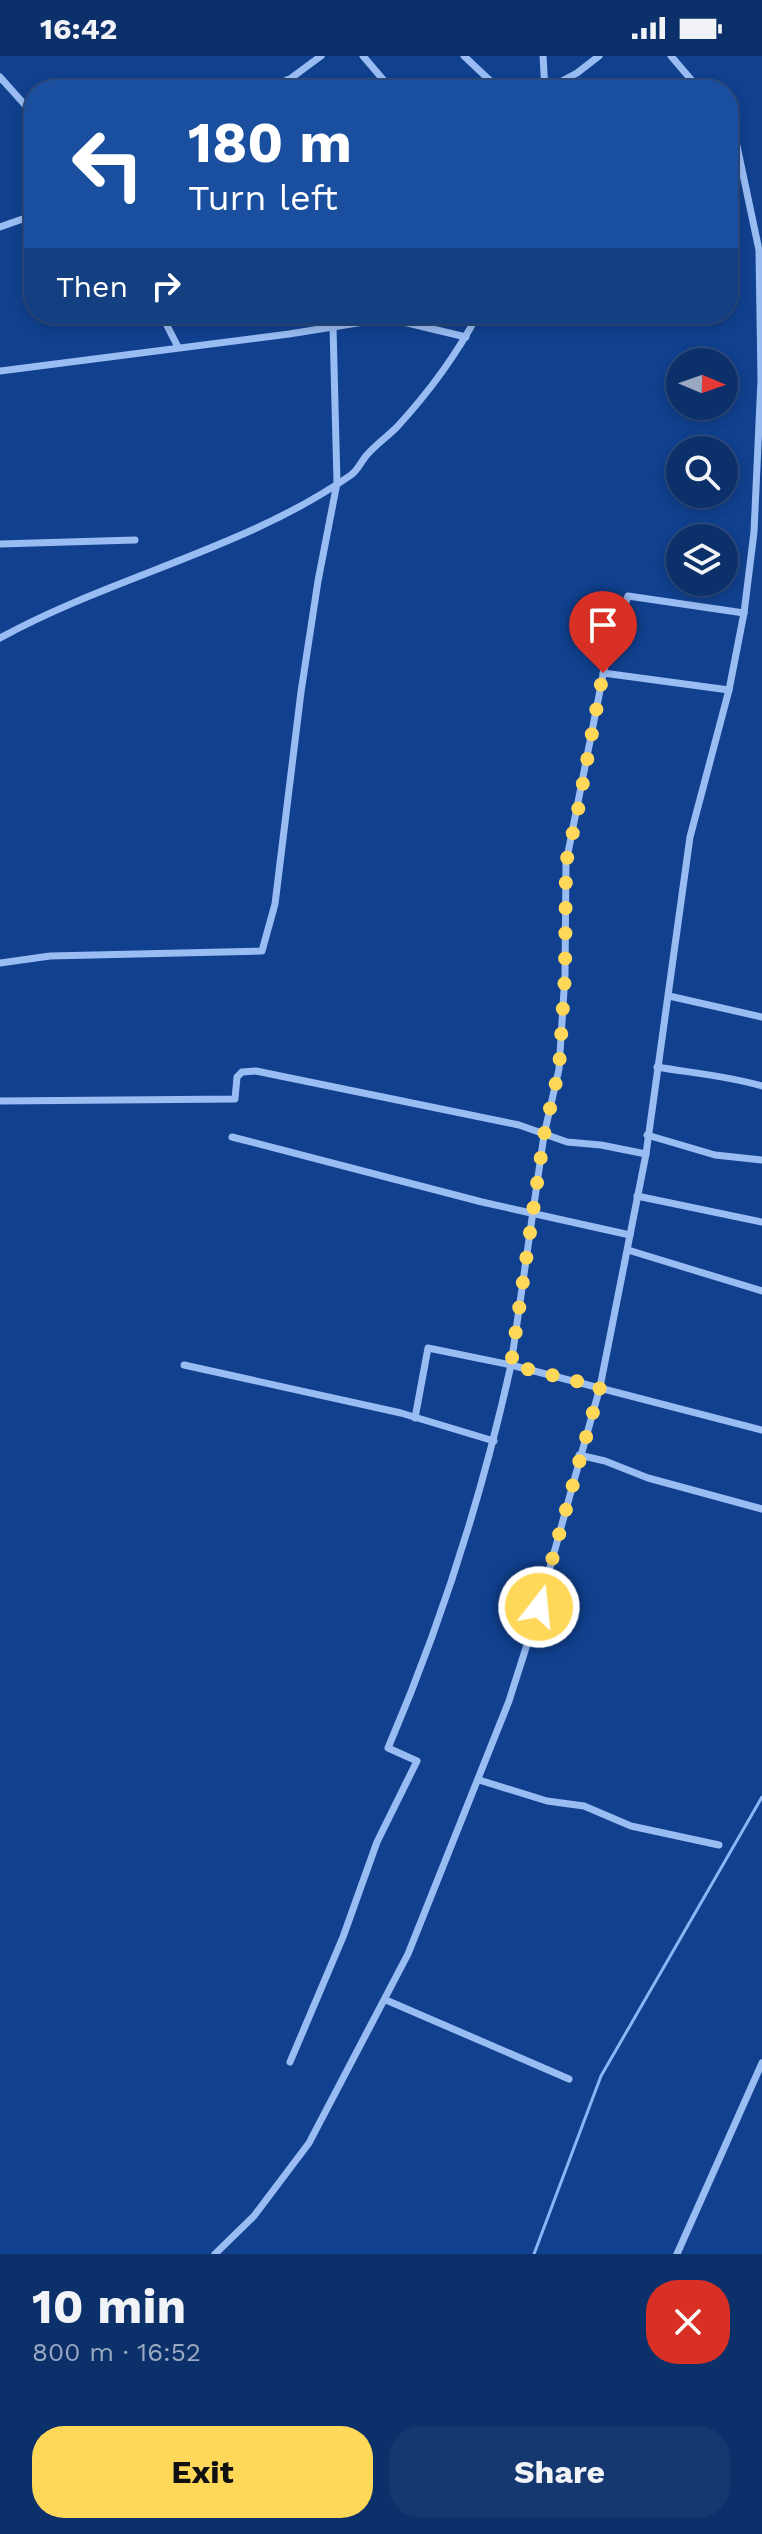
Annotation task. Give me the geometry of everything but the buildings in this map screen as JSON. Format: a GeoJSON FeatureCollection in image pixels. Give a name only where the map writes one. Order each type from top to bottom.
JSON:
{"type":"FeatureCollection","features":[{"type":"Feature","properties":{"kind":"street"},"geometry":{"type":"LineString","coordinates":[[287,80],[321,56]]}},
{"type":"Feature","properties":{"kind":"street"},"geometry":{"type":"LineString","coordinates":[[363,56],[383,80]]}},
{"type":"Feature","properties":{"kind":"street"},"geometry":{"type":"LineString","coordinates":[[464,56],[489,80]]}},
{"type":"Feature","properties":{"kind":"street"},"geometry":{"type":"LineString","coordinates":[[543,56],[544,80]]}},
{"type":"Feature","properties":{"kind":"street"},"geometry":{"type":"LineString","coordinates":[[564,80],[599,56]]}},
{"type":"Feature","properties":{"kind":"street"},"geometry":{"type":"LineString","coordinates":[[671,56],[691,80]]}},
{"type":"Feature","properties":{"kind":"street"},"geometry":{"type":"LineString","coordinates":[[0,77],[24,104]]}},
{"type":"Feature","properties":{"kind":"street"},"geometry":{"type":"LineString","coordinates":[[215,2254],[254,2216],[309,2143],[408,1954],[509,1701],[539,1607],[600,1387],[646,1154],[690,837],[729,690],[744,613],[754,532],[761,380],[759,250],[738,151]]}},
{"type":"Feature","properties":{"kind":"street"},"geometry":{"type":"LineString","coordinates":[[751,211],[762,209]]}},
{"type":"Feature","properties":{"kind":"street"},"geometry":{"type":"LineString","coordinates":[[0,227],[24,219]]}},
{"type":"Feature","properties":{"kind":"street"},"geometry":{"type":"LineString","coordinates":[[166,324],[178,347]]}},
{"type":"Feature","properties":{"kind":"street"},"geometry":{"type":"LineString","coordinates":[[0,371],[348,324]]}},
{"type":"Feature","properties":{"kind":"street"},"geometry":{"type":"LineString","coordinates":[[415,324],[466,337]]}},
{"type":"Feature","properties":{"kind":"street"},"geometry":{"type":"LineString","coordinates":[[0,638],[74,602],[252,529],[296,508],[355,473],[366,456],[395,429],[443,374],[473,324]]}},
{"type":"Feature","properties":{"kind":"street"},"geometry":{"type":"LineString","coordinates":[[0,963],[50,956],[262,951],[275,904],[301,692],[337,483],[333,326]]}},
{"type":"Feature","properties":{"kind":"street"},"geometry":{"type":"LineString","coordinates":[[0,544],[135,540]]}},
{"type":"Feature","properties":{"kind":"street"},"geometry":{"type":"LineString","coordinates":[[290,2062],[343,1937],[377,1842],[417,1761],[388,1748],[449,1594],[494,1441],[511,1365],[544,1135],[561,1047],[566,863],[603,673],[619,618],[628,596],[744,613]]}},
{"type":"Feature","properties":{"kind":"street"},"geometry":{"type":"LineString","coordinates":[[603,673],[729,690]]}},
{"type":"Feature","properties":{"kind":"street"},"geometry":{"type":"LineString","coordinates":[[669,996],[762,1017]]}},
{"type":"Feature","properties":{"kind":"street"},"geometry":{"type":"LineString","coordinates":[[657,1067],[732,1078],[762,1086]]}},
{"type":"Feature","properties":{"kind":"street"},"geometry":{"type":"LineString","coordinates":[[0,1101],[235,1099],[237,1077],[242,1072],[256,1071],[519,1125],[567,1142],[646,1154]]}},
{"type":"Feature","properties":{"kind":"street"},"geometry":{"type":"LineString","coordinates":[[647,1135],[715,1155],[762,1160]]}},
{"type":"Feature","properties":{"kind":"street"},"geometry":{"type":"LineString","coordinates":[[232,1137],[533,1214],[630,1235]]}},
{"type":"Feature","properties":{"kind":"street"},"geometry":{"type":"LineString","coordinates":[[637,1196],[762,1222]]}},
{"type":"Feature","properties":{"kind":"street"},"geometry":{"type":"LineString","coordinates":[[628,1250],[762,1291]]}},
{"type":"Feature","properties":{"kind":"street"},"geometry":{"type":"LineString","coordinates":[[415,1418],[428,1348],[511,1365],[762,1430]]}},
{"type":"Feature","properties":{"kind":"street"},"geometry":{"type":"LineString","coordinates":[[184,1365],[415,1418],[494,1441]]}},
{"type":"Feature","properties":{"kind":"street"},"geometry":{"type":"LineString","coordinates":[[579,1455],[605,1461],[648,1478],[762,1509]]}},
{"type":"Feature","properties":{"kind":"street"},"geometry":{"type":"LineString","coordinates":[[479,1780],[547,1801],[584,1806],[631,1826],[719,1845]]}},
{"type":"Feature","properties":{"kind":"street"},"geometry":{"type":"LineString","coordinates":[[386,2000],[569,2079]]}},
{"type":"Feature","properties":{"kind":"street"},"geometry":{"type":"LineString","coordinates":[[677,2254],[762,2063]]}},
{"type":"Feature","properties":{"kind":"waterway"},"geometry":{"type":"LineString","coordinates":[[534,2254],[601,2076],[762,1797]]}},
{"type":"Feature","properties":{"kind":"route"},"geometry":{"type":"LineString","coordinates":[[539,1607],[600,1387],[511,1365],[544,1135],[559,1069],[565,975],[566,863],[603,673]]}}]}
